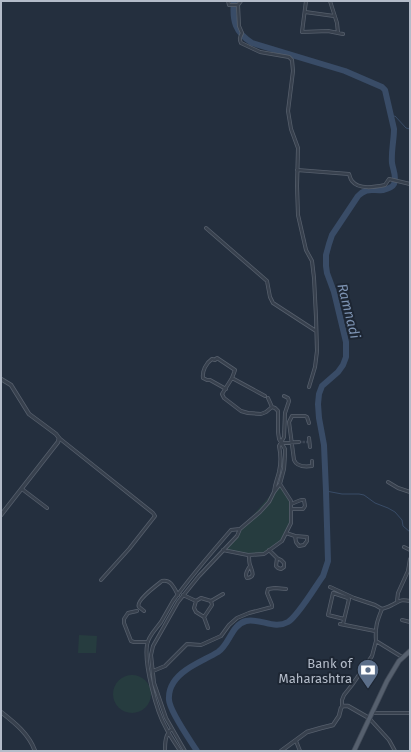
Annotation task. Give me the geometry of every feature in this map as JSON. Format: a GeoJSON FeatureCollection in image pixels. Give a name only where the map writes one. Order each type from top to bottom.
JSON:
{"type":"FeatureCollection","features":[{"type":"Feature","properties":{"kind":"main road"},"geometry":{"type":"LineString","coordinates":[[354,751],[393,669],[410,652]]}},
{"type":"Feature","properties":{"kind":"street"},"geometry":{"type":"LineString","coordinates":[[228,1],[229,5],[237,5],[241,1]]}},
{"type":"Feature","properties":{"kind":"street"},"geometry":{"type":"LineString","coordinates":[[306,1],[302,32],[328,31],[343,34]]}},
{"type":"Feature","properties":{"kind":"street"},"geometry":{"type":"LineString","coordinates":[[330,1],[338,33]]}},
{"type":"Feature","properties":{"kind":"street"},"geometry":{"type":"LineString","coordinates":[[237,5],[241,43],[260,52],[289,57],[292,60],[293,71],[288,111],[291,129],[298,148],[298,215],[306,250],[312,261],[317,331],[316,360],[309,387]]}},
{"type":"Feature","properties":{"kind":"street"},"geometry":{"type":"LineString","coordinates":[[305,12],[334,16]]}},
{"type":"Feature","properties":{"kind":"street"},"geometry":{"type":"LineString","coordinates":[[297,170],[349,174],[352,181],[361,187],[375,187],[385,184],[389,179],[410,184]]}},
{"type":"Feature","properties":{"kind":"street"},"geometry":{"type":"LineString","coordinates":[[206,228],[267,281],[270,297],[273,303],[317,331]]}},
{"type":"Feature","properties":{"kind":"street"},"geometry":{"type":"LineString","coordinates":[[226,389],[210,380],[203,378],[202,375],[208,361],[212,359],[215,360],[217,358],[234,368],[235,370],[232,378],[226,389],[222,394],[224,398],[241,411],[260,414],[266,412],[272,407]]}},
{"type":"Feature","properties":{"kind":"street"},"geometry":{"type":"LineString","coordinates":[[232,378],[265,396]]}},
{"type":"Feature","properties":{"kind":"street"},"geometry":{"type":"LineString","coordinates":[[1,379],[11,385],[29,414],[154,513],[155,516],[129,549],[101,580]]}},
{"type":"Feature","properties":{"kind":"street"},"geometry":{"type":"LineString","coordinates":[[274,492],[274,484],[279,474],[281,463],[279,446],[284,437],[285,413],[289,401],[288,398],[284,396]]}},
{"type":"Feature","properties":{"kind":"street"},"geometry":{"type":"LineString","coordinates":[[185,751],[166,718],[154,683],[151,655],[153,646],[183,595],[198,576],[237,536],[240,529],[269,502],[280,484],[284,469],[285,450],[279,439],[278,411],[272,407],[268,398]]}},
{"type":"Feature","properties":{"kind":"street"},"geometry":{"type":"LineString","coordinates":[[309,423],[307,417],[305,416],[292,416],[289,422],[295,463],[302,466],[312,466],[312,461]]}},
{"type":"Feature","properties":{"kind":"street"},"geometry":{"type":"LineString","coordinates":[[1,515],[58,442],[59,438]]}},
{"type":"Feature","properties":{"kind":"street"},"geometry":{"type":"LineString","coordinates":[[309,438],[310,447]]}},
{"type":"Feature","properties":{"kind":"street"},"geometry":{"type":"LineString","coordinates":[[282,442],[299,442]]}},
{"type":"Feature","properties":{"kind":"street"},"geometry":{"type":"LineString","coordinates":[[388,482],[398,488],[410,492]]}},
{"type":"Feature","properties":{"kind":"street"},"geometry":{"type":"LineString","coordinates":[[223,550],[249,555],[264,554],[282,540],[292,523],[291,501],[280,484]]}},
{"type":"Feature","properties":{"kind":"street"},"geometry":{"type":"LineString","coordinates":[[22,489],[47,508]]}},
{"type":"Feature","properties":{"kind":"street"},"geometry":{"type":"LineString","coordinates":[[291,504],[304,500],[305,506],[303,509],[291,510]]}},
{"type":"Feature","properties":{"kind":"street"},"geometry":{"type":"LineString","coordinates":[[180,751],[165,727],[156,702],[147,663],[148,642],[178,594],[196,570],[231,530],[240,529]]}},
{"type":"Feature","properties":{"kind":"street"},"geometry":{"type":"LineString","coordinates":[[286,533],[295,536],[307,537],[307,541],[304,545],[299,546],[296,542],[295,536]]}},
{"type":"Feature","properties":{"kind":"street"},"geometry":{"type":"LineString","coordinates":[[404,547],[410,550]]}},
{"type":"Feature","properties":{"kind":"street"},"geometry":{"type":"LineString","coordinates":[[269,550],[277,558]]}},
{"type":"Feature","properties":{"kind":"street"},"geometry":{"type":"LineString","coordinates":[[249,555],[250,566]]}},
{"type":"Feature","properties":{"kind":"street"},"geometry":{"type":"LineString","coordinates":[[397,601],[398,593],[408,571],[410,559]]}},
{"type":"Feature","properties":{"kind":"street"},"geometry":{"type":"LineString","coordinates":[[144,611],[139,607],[139,602],[162,581],[166,580],[170,582],[178,594]]}},
{"type":"Feature","properties":{"kind":"street"},"geometry":{"type":"LineString","coordinates":[[330,586],[354,598],[382,609],[393,605],[397,601],[410,601]]}},
{"type":"Feature","properties":{"kind":"street"},"geometry":{"type":"LineString","coordinates":[[153,671],[165,666],[187,644],[201,645],[222,636],[237,618],[272,607],[267,593],[268,589],[286,589]]}},
{"type":"Feature","properties":{"kind":"street"},"geometry":{"type":"LineString","coordinates":[[344,618],[328,615],[333,593],[349,599],[344,618],[341,624],[375,631]]}},
{"type":"Feature","properties":{"kind":"street"},"geometry":{"type":"LineString","coordinates":[[211,602],[223,594]]}},
{"type":"Feature","properties":{"kind":"street"},"geometry":{"type":"LineString","coordinates":[[183,595],[196,601]]}},
{"type":"Feature","properties":{"kind":"street"},"geometry":{"type":"LineString","coordinates":[[208,628],[204,617],[196,612],[194,608],[196,601],[201,598],[211,602]]}},
{"type":"Feature","properties":{"kind":"street"},"geometry":{"type":"LineString","coordinates":[[204,617],[212,605],[211,602]]}},
{"type":"Feature","properties":{"kind":"street"},"geometry":{"type":"LineString","coordinates":[[281,751],[308,732],[334,725],[339,716],[344,695],[372,656],[376,641],[375,631],[382,609]]}},
{"type":"Feature","properties":{"kind":"street"},"geometry":{"type":"LineString","coordinates":[[137,611],[128,613],[124,619],[124,623],[131,641],[148,642]]}},
{"type":"Feature","properties":{"kind":"street"},"geometry":{"type":"LineString","coordinates":[[402,620],[410,622]]}},
{"type":"Feature","properties":{"kind":"street"},"geometry":{"type":"LineString","coordinates":[[376,641],[403,658]]}},
{"type":"Feature","properties":{"kind":"street"},"geometry":{"type":"LineString","coordinates":[[342,706],[348,706],[369,718],[389,740],[395,751]]}},
{"type":"Feature","properties":{"kind":"street"},"geometry":{"type":"LineString","coordinates":[[1,712],[20,728],[28,738],[35,751]]}},
{"type":"Feature","properties":{"kind":"street"},"geometry":{"type":"LineString","coordinates":[[371,713],[410,713]]}},
{"type":"Feature","properties":{"kind":"street"},"geometry":{"type":"LineString","coordinates":[[165,751],[166,737],[168,732],[172,729]]}},
{"type":"Feature","properties":{"kind":"street"},"geometry":{"type":"LineString","coordinates":[[296,741],[300,751]]}},
{"type":"Feature","properties":{"kind":"green space"},"geometry":{"type":"Polygon","coordinates":[[[280,484],[291,501],[291,523],[282,541],[264,554],[248,555],[223,550],[280,484]]]}},
{"type":"Feature","properties":{"kind":"green space"},"geometry":{"type":"Polygon","coordinates":[[[79,635],[97,636],[96,653],[78,653],[79,635]]]}},
{"type":"Feature","properties":{"kind":"green space"},"geometry":{"type":"Polygon","coordinates":[[[132,675],[145,681],[151,694],[145,707],[132,713],[119,707],[113,694],[119,681],[132,675]]]}},
{"type":"Feature","properties":{"kind":"waterway","name":"Ramnadi"},"geometry":{"type":"LineString","coordinates":[[197,751],[170,705],[169,695],[171,687],[176,679],[186,670],[222,649],[234,630],[241,623],[246,621],[257,621],[278,625],[288,622],[301,608],[323,576],[328,561],[324,445],[319,418],[319,394],[322,386],[338,372],[346,357],[346,342],[334,292],[327,273],[326,255],[332,235],[358,196],[367,190],[383,190],[389,188],[394,184],[395,179],[392,163],[394,129],[385,90],[382,87],[345,71],[252,43],[238,30],[234,20],[234,1]]}},
{"type":"Feature","properties":{"kind":"waterway"},"geometry":{"type":"LineString","coordinates":[[391,117],[395,116],[406,128],[410,129]]}},
{"type":"Feature","properties":{"kind":"waterway"},"geometry":{"type":"LineString","coordinates":[[326,491],[342,494],[364,495],[375,503],[395,512],[402,520],[403,526],[410,532]]}},
{"type":"Feature","properties":{"kind":"tunnel"},"geometry":{"type":"LineString","coordinates":[[299,442],[309,442]]}},
{"type":"Feature","properties":{"kind":"place","name":"Bank of Maharashtra"},"geometry":{"type":"Point","coordinates":[368,690]}}]}
